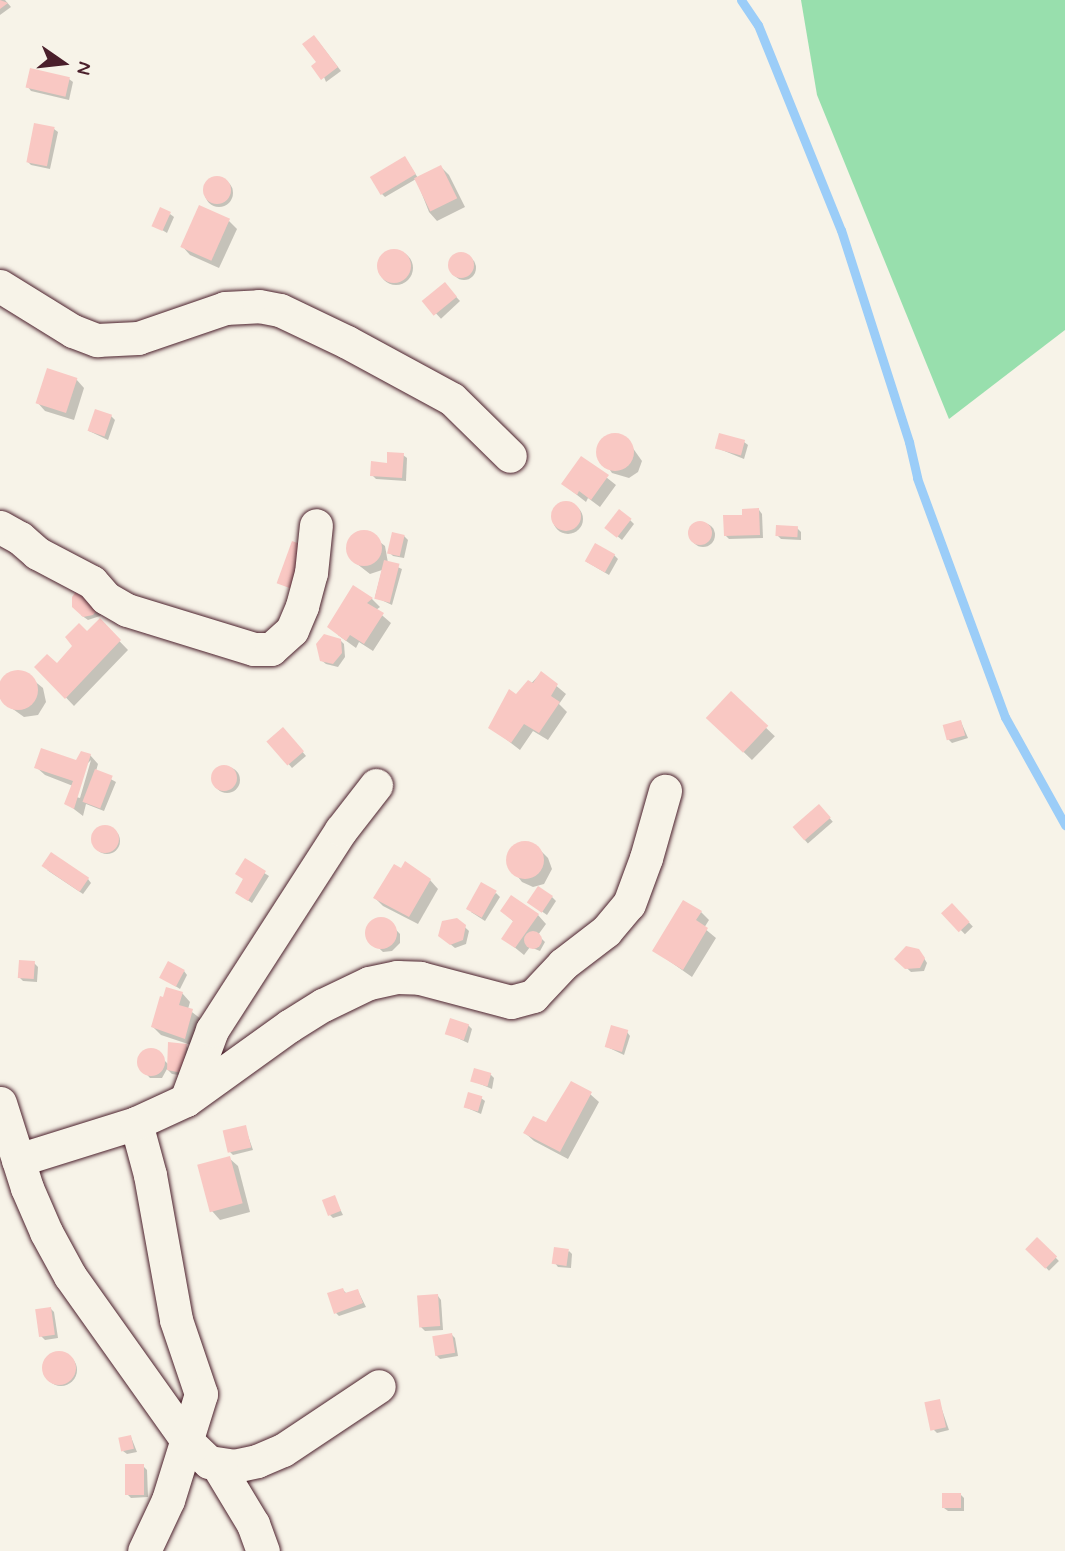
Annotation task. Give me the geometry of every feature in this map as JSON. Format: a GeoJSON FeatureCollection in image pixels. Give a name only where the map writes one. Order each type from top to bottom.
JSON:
{"type":"FeatureCollection","features":[{"type":"Feature","properties":{"kind":"street"},"geometry":{"type":"LineString","coordinates":[[0,286],[73,331],[97,340],[138,338],[225,308],[259,306],[280,310],[347,342],[452,399],[510,456]]}},
{"type":"Feature","properties":{"kind":"street"},"geometry":{"type":"LineString","coordinates":[[0,527],[20,538],[37,553],[92,582],[106,598],[127,610],[241,645],[271,649],[292,630],[302,606],[311,573],[316,525]]}},
{"type":"Feature","properties":{"kind":"street"},"geometry":{"type":"LineString","coordinates":[[186,1100],[218,1019],[341,830],[376,785]]}},
{"type":"Feature","properties":{"kind":"street"},"geometry":{"type":"LineString","coordinates":[[18,1160],[136,1123],[186,1100],[323,1004],[369,983],[397,977],[420,978],[511,1002],[533,996],[563,964],[606,931],[629,904],[646,858],[664,791]]}},
{"type":"Feature","properties":{"kind":"street"},"geometry":{"type":"LineString","coordinates":[[0,1103],[18,1160],[46,1232],[70,1276],[188,1442],[209,1462],[218,1466],[257,1461],[283,1450],[379,1386]]}},
{"type":"Feature","properties":{"kind":"street"},"geometry":{"type":"LineString","coordinates":[[136,1123],[150,1175],[176,1320],[201,1394],[168,1500],[144,1551]]}},
{"type":"Feature","properties":{"kind":"street"},"geometry":{"type":"LineString","coordinates":[[218,1466],[253,1524],[262,1551]]}},
{"type":"Feature","properties":{"kind":"green space"},"geometry":{"type":"Polygon","coordinates":[[[801,0],[1065,0],[1065,330],[949,419],[817,95],[801,0]]]}},
{"type":"Feature","properties":{"kind":"building"},"geometry":{"type":"Polygon","coordinates":[[[0,0],[8,3],[0,9],[0,0]]]}},
{"type":"Feature","properties":{"kind":"building"},"geometry":{"type":"Polygon","coordinates":[[[314,35],[338,67],[321,80],[311,66],[316,62],[302,44],[314,35]]]}},
{"type":"Feature","properties":{"kind":"building"},"geometry":{"type":"Polygon","coordinates":[[[30,68],[70,77],[65,97],[26,87],[30,68]]]}},
{"type":"Feature","properties":{"kind":"building"},"geometry":{"type":"Polygon","coordinates":[[[34,123],[55,127],[47,166],[26,162],[34,123]]]}},
{"type":"Feature","properties":{"kind":"building"},"geometry":{"type":"Polygon","coordinates":[[[405,156],[416,174],[381,195],[370,177],[405,156]]]}},
{"type":"Feature","properties":{"kind":"building"},"geometry":{"type":"Polygon","coordinates":[[[441,165],[457,198],[430,211],[414,178],[441,165]]]}},
{"type":"Feature","properties":{"kind":"building"},"geometry":{"type":"Polygon","coordinates":[[[217,176],[227,180],[231,190],[227,200],[217,204],[207,200],[203,190],[207,180],[217,176]]]}},
{"type":"Feature","properties":{"kind":"building"},"geometry":{"type":"Polygon","coordinates":[[[199,205],[230,219],[211,261],[180,247],[199,205]]]}},
{"type":"Feature","properties":{"kind":"building"},"geometry":{"type":"Polygon","coordinates":[[[160,207],[171,212],[162,231],[151,226],[160,207]]]}},
{"type":"Feature","properties":{"kind":"building"},"geometry":{"type":"Polygon","coordinates":[[[394,249],[406,254],[411,266],[406,278],[394,283],[382,278],[377,266],[382,254],[394,249]]]}},
{"type":"Feature","properties":{"kind":"building"},"geometry":{"type":"Polygon","coordinates":[[[461,252],[470,256],[474,265],[470,274],[461,278],[452,274],[448,265],[452,256],[461,252]]]}},
{"type":"Feature","properties":{"kind":"building"},"geometry":{"type":"Polygon","coordinates":[[[445,282],[457,297],[434,316],[422,301],[445,282]]]}},
{"type":"Feature","properties":{"kind":"building"},"geometry":{"type":"Polygon","coordinates":[[[47,368],[77,378],[66,413],[36,403],[47,368]]]}},
{"type":"Feature","properties":{"kind":"building"},"geometry":{"type":"Polygon","coordinates":[[[95,409],[112,415],[105,437],[88,431],[95,409]]]}},
{"type":"Feature","properties":{"kind":"building"},"geometry":{"type":"Polygon","coordinates":[[[615,433],[628,439],[634,452],[628,465],[615,471],[602,465],[596,452],[602,439],[615,433]]]}},
{"type":"Feature","properties":{"kind":"building"},"geometry":{"type":"Polygon","coordinates":[[[719,433],[745,440],[741,455],[715,448],[719,433]]]}},
{"type":"Feature","properties":{"kind":"building"},"geometry":{"type":"Polygon","coordinates":[[[387,452],[404,453],[402,478],[370,476],[371,461],[387,463],[387,452]]]}},
{"type":"Feature","properties":{"kind":"building"},"geometry":{"type":"Polygon","coordinates":[[[581,456],[609,475],[591,500],[579,491],[577,495],[561,484],[581,456]]]}},
{"type":"Feature","properties":{"kind":"building"},"geometry":{"type":"Polygon","coordinates":[[[566,501],[577,505],[581,516],[577,527],[566,531],[555,527],[551,516],[555,505],[566,501]]]}},
{"type":"Feature","properties":{"kind":"building"},"geometry":{"type":"Polygon","coordinates":[[[759,508],[760,535],[724,536],[723,515],[742,515],[742,509],[759,508]]]}},
{"type":"Feature","properties":{"kind":"building"},"geometry":{"type":"Polygon","coordinates":[[[619,509],[632,519],[617,538],[604,528],[619,509]]]}},
{"type":"Feature","properties":{"kind":"building"},"geometry":{"type":"Polygon","coordinates":[[[700,521],[709,524],[712,533],[709,542],[700,545],[691,542],[688,533],[691,524],[700,521]]]}},
{"type":"Feature","properties":{"kind":"building"},"geometry":{"type":"Polygon","coordinates":[[[776,525],[798,526],[797,537],[775,536],[776,525]]]}},
{"type":"Feature","properties":{"kind":"building"},"geometry":{"type":"Polygon","coordinates":[[[364,530],[377,535],[382,548],[377,561],[364,566],[351,561],[346,548],[351,535],[364,530]]]}},
{"type":"Feature","properties":{"kind":"building"},"geometry":{"type":"Polygon","coordinates":[[[392,532],[405,535],[400,556],[387,553],[392,532]]]}},
{"type":"Feature","properties":{"kind":"building"},"geometry":{"type":"Polygon","coordinates":[[[292,541],[306,546],[291,588],[277,583],[292,541]]]}},
{"type":"Feature","properties":{"kind":"building"},"geometry":{"type":"Polygon","coordinates":[[[595,543],[615,554],[605,573],[585,561],[595,543]]]}},
{"type":"Feature","properties":{"kind":"building"},"geometry":{"type":"Polygon","coordinates":[[[384,560],[400,564],[390,603],[374,599],[384,560]]]}},
{"type":"Feature","properties":{"kind":"building"},"geometry":{"type":"Polygon","coordinates":[[[353,585],[373,598],[367,603],[384,613],[364,644],[350,635],[346,641],[327,627],[353,585]]]}},
{"type":"Feature","properties":{"kind":"building"},"geometry":{"type":"Polygon","coordinates":[[[78,589],[99,608],[93,615],[83,617],[72,607],[72,597],[78,589]]]}},
{"type":"Feature","properties":{"kind":"building"},"geometry":{"type":"Polygon","coordinates":[[[100,618],[121,640],[65,699],[34,667],[47,654],[57,663],[72,646],[65,637],[79,623],[87,631],[100,618]]]}},
{"type":"Feature","properties":{"kind":"building"},"geometry":{"type":"Polygon","coordinates":[[[324,634],[341,639],[342,653],[333,664],[320,661],[316,644],[324,634]]]}},
{"type":"Feature","properties":{"kind":"building"},"geometry":{"type":"Polygon","coordinates":[[[18,670],[32,676],[38,690],[32,704],[18,710],[4,704],[-2,690],[4,676],[18,670]]]}},
{"type":"Feature","properties":{"kind":"building"},"geometry":{"type":"Polygon","coordinates":[[[541,671],[558,684],[551,696],[560,702],[539,733],[524,724],[511,743],[488,728],[509,689],[516,694],[528,680],[533,683],[541,671]]]}},
{"type":"Feature","properties":{"kind":"building"},"geometry":{"type":"Polygon","coordinates":[[[731,691],[768,726],[743,753],[706,718],[731,691]]]}},
{"type":"Feature","properties":{"kind":"building"},"geometry":{"type":"Polygon","coordinates":[[[961,720],[965,735],[947,740],[943,725],[961,720]]]}},
{"type":"Feature","properties":{"kind":"building"},"geometry":{"type":"Polygon","coordinates":[[[283,727],[304,751],[287,766],[266,741],[283,727]]]}},
{"type":"Feature","properties":{"kind":"building"},"geometry":{"type":"Polygon","coordinates":[[[41,748],[76,760],[81,751],[91,754],[74,809],[64,804],[73,781],[34,768],[41,748]]]}},
{"type":"Feature","properties":{"kind":"building"},"geometry":{"type":"Polygon","coordinates":[[[224,765],[233,769],[237,778],[233,787],[224,791],[215,787],[211,778],[215,769],[224,765]]]}},
{"type":"Feature","properties":{"kind":"building"},"geometry":{"type":"Polygon","coordinates":[[[95,769],[113,776],[100,808],[82,802],[95,769]]]}},
{"type":"Feature","properties":{"kind":"building"},"geometry":{"type":"Polygon","coordinates":[[[819,804],[831,818],[804,841],[793,827],[819,804]]]}},
{"type":"Feature","properties":{"kind":"building"},"geometry":{"type":"Polygon","coordinates":[[[105,825],[115,829],[119,839],[115,849],[105,853],[95,849],[91,839],[95,829],[105,825]]]}},
{"type":"Feature","properties":{"kind":"building"},"geometry":{"type":"Polygon","coordinates":[[[525,841],[539,846],[544,860],[539,874],[525,879],[511,874],[506,860],[511,846],[525,841]]]}},
{"type":"Feature","properties":{"kind":"building"},"geometry":{"type":"Polygon","coordinates":[[[51,852],[89,878],[80,892],[41,866],[51,852]]]}},
{"type":"Feature","properties":{"kind":"building"},"geometry":{"type":"Polygon","coordinates":[[[245,858],[266,871],[248,901],[235,893],[243,879],[235,874],[245,858]]]}},
{"type":"Feature","properties":{"kind":"building"},"geometry":{"type":"Polygon","coordinates":[[[405,861],[431,879],[409,917],[373,898],[394,864],[401,868],[405,861]]]}},
{"type":"Feature","properties":{"kind":"building"},"geometry":{"type":"Polygon","coordinates":[[[481,882],[497,891],[482,918],[466,909],[481,882]]]}},
{"type":"Feature","properties":{"kind":"building"},"geometry":{"type":"Polygon","coordinates":[[[538,886],[553,896],[542,913],[527,903],[538,886]]]}},
{"type":"Feature","properties":{"kind":"building"},"geometry":{"type":"Polygon","coordinates":[[[511,895],[539,914],[515,948],[501,939],[513,921],[500,911],[511,895]]]}},
{"type":"Feature","properties":{"kind":"building"},"geometry":{"type":"Polygon","coordinates":[[[683,900],[702,911],[696,920],[708,928],[683,970],[652,951],[683,900]]]}},
{"type":"Feature","properties":{"kind":"building"},"geometry":{"type":"Polygon","coordinates":[[[952,903],[970,922],[959,932],[941,913],[952,903]]]}},
{"type":"Feature","properties":{"kind":"building"},"geometry":{"type":"Polygon","coordinates":[[[381,917],[393,921],[397,933],[393,945],[381,949],[369,945],[365,933],[369,921],[381,917]]]}},
{"type":"Feature","properties":{"kind":"building"},"geometry":{"type":"Polygon","coordinates":[[[457,918],[466,925],[463,940],[450,945],[438,936],[442,921],[457,918]]]}},
{"type":"Feature","properties":{"kind":"building"},"geometry":{"type":"Polygon","coordinates":[[[533,931],[539,934],[542,940],[539,946],[533,949],[527,946],[524,940],[527,934],[533,931]]]}},
{"type":"Feature","properties":{"kind":"building"},"geometry":{"type":"Polygon","coordinates":[[[906,946],[919,949],[925,958],[920,968],[905,969],[894,959],[906,946]]]}},
{"type":"Feature","properties":{"kind":"building"},"geometry":{"type":"Polygon","coordinates":[[[19,960],[35,961],[34,979],[18,978],[19,960]]]}},
{"type":"Feature","properties":{"kind":"building"},"geometry":{"type":"Polygon","coordinates":[[[168,961],[185,970],[176,987],[159,978],[168,961]]]}},
{"type":"Feature","properties":{"kind":"building"},"geometry":{"type":"Polygon","coordinates":[[[166,987],[183,992],[179,1005],[193,1009],[185,1039],[151,1027],[160,996],[163,997],[166,987]]]}},
{"type":"Feature","properties":{"kind":"building"},"geometry":{"type":"Polygon","coordinates":[[[450,1018],[469,1024],[464,1040],[445,1034],[450,1018]]]}},
{"type":"Feature","properties":{"kind":"building"},"geometry":{"type":"Polygon","coordinates":[[[611,1025],[628,1030],[622,1052],[605,1047],[611,1025]]]}},
{"type":"Feature","properties":{"kind":"building"},"geometry":{"type":"Polygon","coordinates":[[[168,1042],[187,1044],[182,1073],[167,1070],[168,1042]]]}},
{"type":"Feature","properties":{"kind":"building"},"geometry":{"type":"Polygon","coordinates":[[[151,1048],[161,1052],[165,1062],[161,1072],[151,1076],[141,1072],[137,1062],[141,1052],[151,1048]]]}},
{"type":"Feature","properties":{"kind":"building"},"geometry":{"type":"Polygon","coordinates":[[[474,1068],[491,1073],[487,1086],[470,1081],[474,1068]]]}},
{"type":"Feature","properties":{"kind":"building"},"geometry":{"type":"Polygon","coordinates":[[[571,1081],[592,1092],[560,1152],[523,1133],[533,1116],[546,1122],[571,1081]]]}},
{"type":"Feature","properties":{"kind":"building"},"geometry":{"type":"Polygon","coordinates":[[[468,1092],[482,1096],[478,1112],[464,1107],[468,1092]]]}},
{"type":"Feature","properties":{"kind":"building"},"geometry":{"type":"Polygon","coordinates":[[[246,1125],[251,1147],[228,1153],[223,1130],[246,1125]]]}},
{"type":"Feature","properties":{"kind":"building"},"geometry":{"type":"Polygon","coordinates":[[[230,1156],[243,1203],[210,1212],[197,1165],[230,1156]]]}},
{"type":"Feature","properties":{"kind":"building"},"geometry":{"type":"Polygon","coordinates":[[[335,1195],[341,1211],[328,1216],[322,1200],[335,1195]]]}},
{"type":"Feature","properties":{"kind":"building"},"geometry":{"type":"Polygon","coordinates":[[[1037,1237],[1057,1256],[1045,1269],[1025,1249],[1037,1237]]]}},
{"type":"Feature","properties":{"kind":"building"},"geometry":{"type":"Polygon","coordinates":[[[554,1247],[569,1249],[566,1266],[552,1264],[554,1247]]]}},
{"type":"Feature","properties":{"kind":"building"},"geometry":{"type":"Polygon","coordinates":[[[343,1288],[345,1293],[358,1289],[363,1303],[334,1314],[327,1293],[343,1288]]]}},
{"type":"Feature","properties":{"kind":"building"},"geometry":{"type":"Polygon","coordinates":[[[438,1294],[440,1326],[419,1327],[417,1295],[438,1294]]]}},
{"type":"Feature","properties":{"kind":"building"},"geometry":{"type":"Polygon","coordinates":[[[51,1307],[55,1335],[39,1337],[35,1309],[51,1307]]]}},
{"type":"Feature","properties":{"kind":"building"},"geometry":{"type":"Polygon","coordinates":[[[452,1333],[455,1353],[435,1356],[432,1336],[452,1333]]]}},
{"type":"Feature","properties":{"kind":"building"},"geometry":{"type":"Polygon","coordinates":[[[59,1351],[71,1356],[76,1368],[71,1380],[59,1385],[47,1380],[42,1368],[47,1356],[59,1351]]]}},
{"type":"Feature","properties":{"kind":"building"},"geometry":{"type":"Polygon","coordinates":[[[940,1399],[946,1427],[930,1431],[924,1402],[940,1399]]]}},
{"type":"Feature","properties":{"kind":"building"},"geometry":{"type":"Polygon","coordinates":[[[131,1435],[134,1449],[121,1451],[118,1438],[131,1435]]]}},
{"type":"Feature","properties":{"kind":"building"},"geometry":{"type":"Polygon","coordinates":[[[125,1464],[144,1464],[144,1495],[125,1495],[125,1464]]]}},
{"type":"Feature","properties":{"kind":"building"},"geometry":{"type":"Polygon","coordinates":[[[942,1493],[961,1493],[961,1508],[942,1508],[942,1493]]]}},
{"type":"Feature","properties":{"kind":"waterway"},"geometry":{"type":"LineString","coordinates":[[741,0],[758,25],[841,230],[909,442],[917,478],[1005,717],[1065,825]]}}]}
